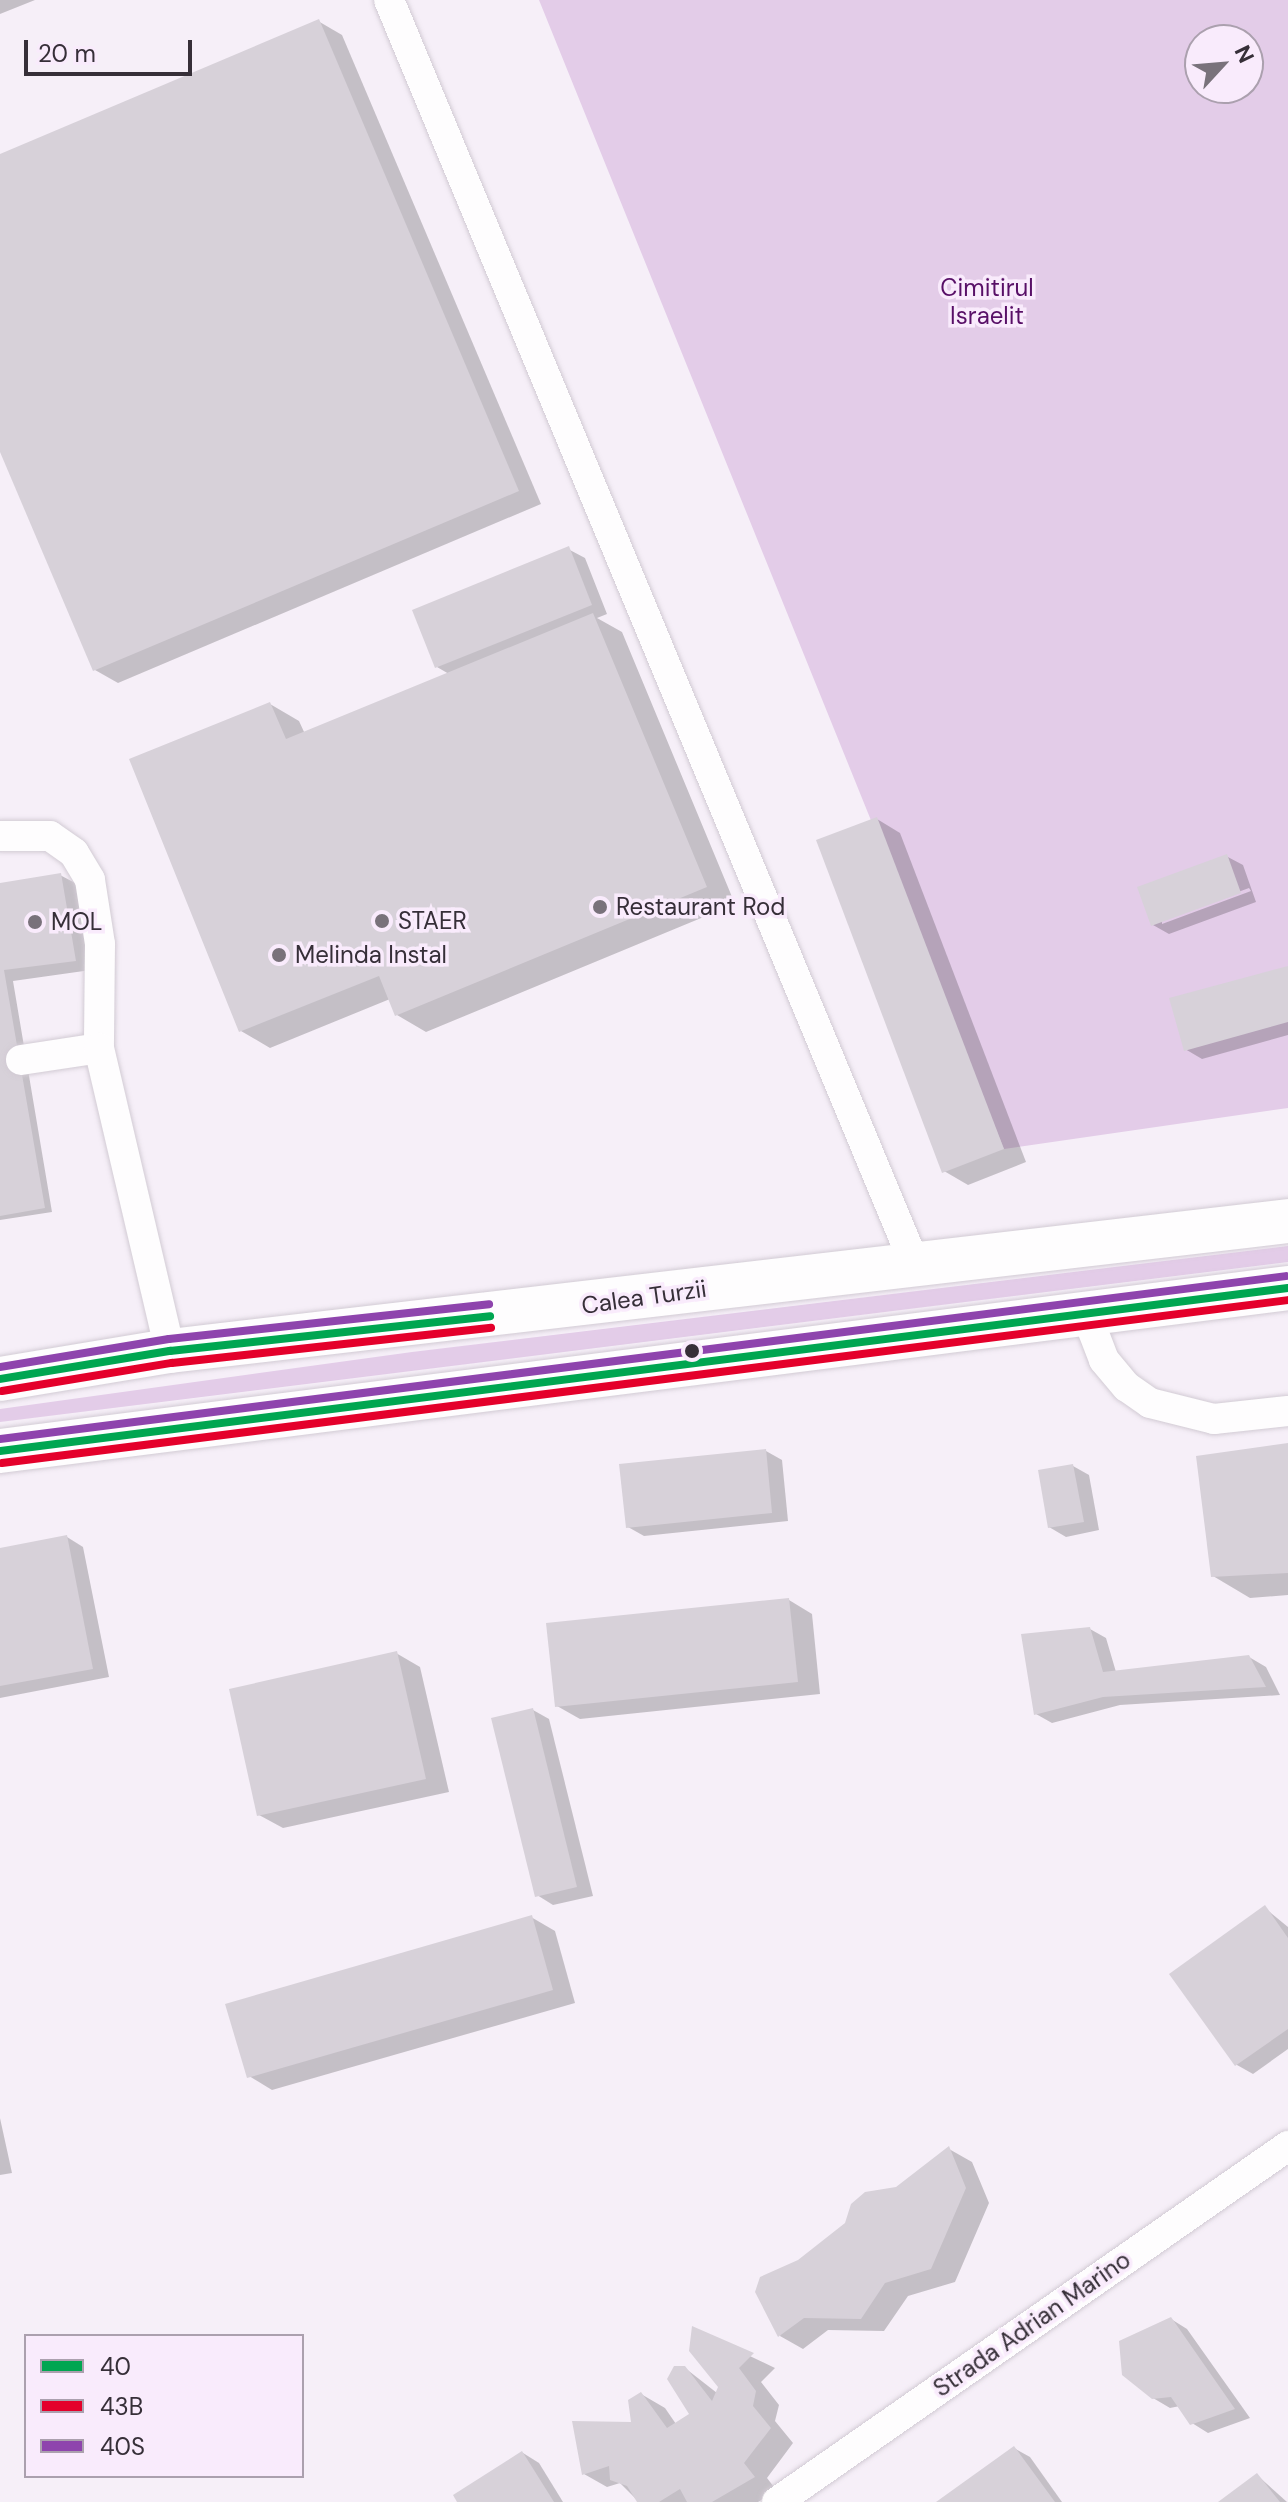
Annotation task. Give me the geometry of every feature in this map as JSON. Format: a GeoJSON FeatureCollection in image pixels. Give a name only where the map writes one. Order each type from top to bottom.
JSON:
{"type":"FeatureCollection","features":[{"type":"Feature","properties":{"kind":"main road","name":"Calea Turzii"},"geometry":{"type":"LineString","coordinates":[[0,1379],[170,1351],[916,1267],[1288,1221]]}},
{"type":"Feature","properties":{"kind":"main road"},"geometry":{"type":"LineString","coordinates":[[0,1451],[1288,1288]]}},
{"type":"Feature","properties":{"kind":"lane"},"geometry":{"type":"LineString","coordinates":[[389,0],[916,1267]]}},
{"type":"Feature","properties":{"kind":"lane"},"geometry":{"type":"LineString","coordinates":[[0,836],[50,836],[74,853],[90,880],[100,944],[99,1048],[170,1351]]}},
{"type":"Feature","properties":{"kind":"lane"},"geometry":{"type":"LineString","coordinates":[[21,1060],[99,1048]]}},
{"type":"Feature","properties":{"kind":"lane"},"geometry":{"type":"LineString","coordinates":[[1086,1313],[1104,1360],[1127,1387],[1150,1403],[1214,1419],[1288,1411]]}},
{"type":"Feature","properties":{"kind":"lane","name":"Strada Adrian Marino"},"geometry":{"type":"LineString","coordinates":[[777,2502],[1288,2146]]}},
{"type":"Feature","properties":{"kind":"green space","name":"Cimitirul Israelit"},"geometry":{"type":"Polygon","coordinates":[[[539,0],[1288,0],[1288,1108],[1004,1149],[539,0]]]}},
{"type":"Feature","properties":{"kind":"green space"},"geometry":{"type":"Polygon","coordinates":[[[1288,1246],[1288,1262],[0,1422],[0,1409],[412,1352],[1288,1246]]]}},
{"type":"Feature","properties":{"kind":"building"},"geometry":{"type":"Polygon","coordinates":[[[319,19],[519,491],[93,671],[0,452],[0,154],[319,19]]]}},
{"type":"Feature","properties":{"kind":"building"},"geometry":{"type":"Polygon","coordinates":[[[569,546],[592,605],[435,668],[412,610],[569,546]]]}},
{"type":"Feature","properties":{"kind":"building"},"geometry":{"type":"Polygon","coordinates":[[[593,613],[707,887],[395,1016],[379,976],[239,1032],[129,759],[270,702],[286,739],[593,613]]]}},
{"type":"Feature","properties":{"kind":"building"},"geometry":{"type":"Polygon","coordinates":[[[877,817],[1004,1149],[942,1173],[816,840],[877,817]]]}},
{"type":"Feature","properties":{"kind":"building"},"geometry":{"type":"Polygon","coordinates":[[[1227,854],[1241,893],[1151,926],[1137,887],[1227,854]]]}},
{"type":"Feature","properties":{"kind":"building"},"geometry":{"type":"Polygon","coordinates":[[[61,873],[76,961],[4,970],[45,1208],[0,1216],[0,883],[61,873]]]}},
{"type":"Feature","properties":{"kind":"building"},"geometry":{"type":"Polygon","coordinates":[[[1288,966],[1288,1022],[1184,1051],[1169,998],[1288,966]]]}},
{"type":"Feature","properties":{"kind":"building"},"geometry":{"type":"Polygon","coordinates":[[[1288,1443],[1288,1573],[1211,1577],[1196,1456],[1288,1443]]]}},
{"type":"Feature","properties":{"kind":"building"},"geometry":{"type":"Polygon","coordinates":[[[766,1449],[772,1513],[626,1528],[619,1464],[766,1449]]]}},
{"type":"Feature","properties":{"kind":"building"},"geometry":{"type":"Polygon","coordinates":[[[1073,1464],[1084,1522],[1048,1528],[1038,1470],[1073,1464]]]}},
{"type":"Feature","properties":{"kind":"building"},"geometry":{"type":"Polygon","coordinates":[[[67,1535],[93,1669],[0,1686],[0,1548],[67,1535]]]}},
{"type":"Feature","properties":{"kind":"building"},"geometry":{"type":"Polygon","coordinates":[[[789,1598],[798,1682],[555,1707],[546,1623],[789,1598]]]}},
{"type":"Feature","properties":{"kind":"building"},"geometry":{"type":"Polygon","coordinates":[[[1090,1627],[1103,1672],[1249,1655],[1266,1687],[1103,1697],[1034,1715],[1021,1634],[1090,1627]]]}},
{"type":"Feature","properties":{"kind":"building"},"geometry":{"type":"Polygon","coordinates":[[[397,1651],[426,1779],[257,1816],[229,1689],[397,1651]]]}},
{"type":"Feature","properties":{"kind":"building"},"geometry":{"type":"Polygon","coordinates":[[[533,1708],[577,1887],[535,1897],[491,1718],[533,1708]]]}},
{"type":"Feature","properties":{"kind":"building"},"geometry":{"type":"Polygon","coordinates":[[[1265,1905],[1288,1938],[1288,2029],[1235,2066],[1169,1974],[1265,1905]]]}},
{"type":"Feature","properties":{"kind":"building"},"geometry":{"type":"Polygon","coordinates":[[[532,1915],[553,1990],[247,2078],[225,2004],[532,1915]]]}},
{"type":"Feature","properties":{"kind":"building"},"geometry":{"type":"Polygon","coordinates":[[[949,2146],[966,2188],[931,2269],[885,2283],[861,2319],[804,2318],[778,2337],[755,2292],[760,2277],[798,2260],[845,2223],[851,2204],[865,2192],[896,2187],[949,2146]]]}},
{"type":"Feature","properties":{"kind":"building"},"geometry":{"type":"Polygon","coordinates":[[[1171,2317],[1235,2409],[1190,2425],[1171,2397],[1152,2399],[1122,2375],[1119,2341],[1171,2317]]]}},
{"type":"Feature","properties":{"kind":"building"},"geometry":{"type":"Polygon","coordinates":[[[692,2326],[754,2353],[739,2368],[756,2391],[753,2406],[771,2428],[744,2463],[755,2477],[712,2502],[687,2502],[680,2489],[659,2502],[637,2502],[627,2486],[610,2480],[609,2466],[582,2475],[572,2421],[631,2422],[628,2400],[641,2392],[667,2428],[689,2414],[667,2379],[674,2366],[685,2366],[712,2401],[718,2387],[689,2351],[692,2326]]]}},
{"type":"Feature","properties":{"kind":"building"},"geometry":{"type":"Polygon","coordinates":[[[1014,2446],[1055,2502],[936,2502],[1014,2446]]]}},
{"type":"Feature","properties":{"kind":"building"},"geometry":{"type":"Polygon","coordinates":[[[522,2451],[554,2502],[457,2502],[453,2495],[522,2451]]]}},
{"type":"Feature","properties":{"kind":"building"},"geometry":{"type":"Polygon","coordinates":[[[1257,2473],[1280,2502],[1218,2502],[1257,2473]]]}},
{"type":"Feature","properties":{"kind":"transit line","name":"40S"},"geometry":{"type":"LineString","coordinates":[[0,1439],[1286,1276]]}},
{"type":"Feature","properties":{"kind":"transit line","name":"40"},"geometry":{"type":"LineString","coordinates":[[0,1451],[1288,1288]]}},
{"type":"Feature","properties":{"kind":"transit line","name":"43B"},"geometry":{"type":"LineString","coordinates":[[2,1463],[1288,1300]]}},
{"type":"Feature","properties":{"kind":"transit line","name":"40S"},"geometry":{"type":"LineString","coordinates":[[0,1367],[169,1339],[489,1304]]}},
{"type":"Feature","properties":{"kind":"transit line","name":"40"},"geometry":{"type":"LineString","coordinates":[[0,1379],[170,1351],[490,1316]]}},
{"type":"Feature","properties":{"kind":"transit line","name":"43B"},"geometry":{"type":"LineString","coordinates":[[2,1391],[172,1363],[491,1328]]}},
{"type":"Feature","properties":{"kind":"place","name":"Restaurant Rod"},"geometry":{"type":"Point","coordinates":[600,907]}},
{"type":"Feature","properties":{"kind":"place","name":"STAER"},"geometry":{"type":"Point","coordinates":[382,921]}},
{"type":"Feature","properties":{"kind":"place","name":"MOL"},"geometry":{"type":"Point","coordinates":[35,922]}},
{"type":"Feature","properties":{"kind":"place","name":"Melinda Instal"},"geometry":{"type":"Point","coordinates":[279,955]}}]}
